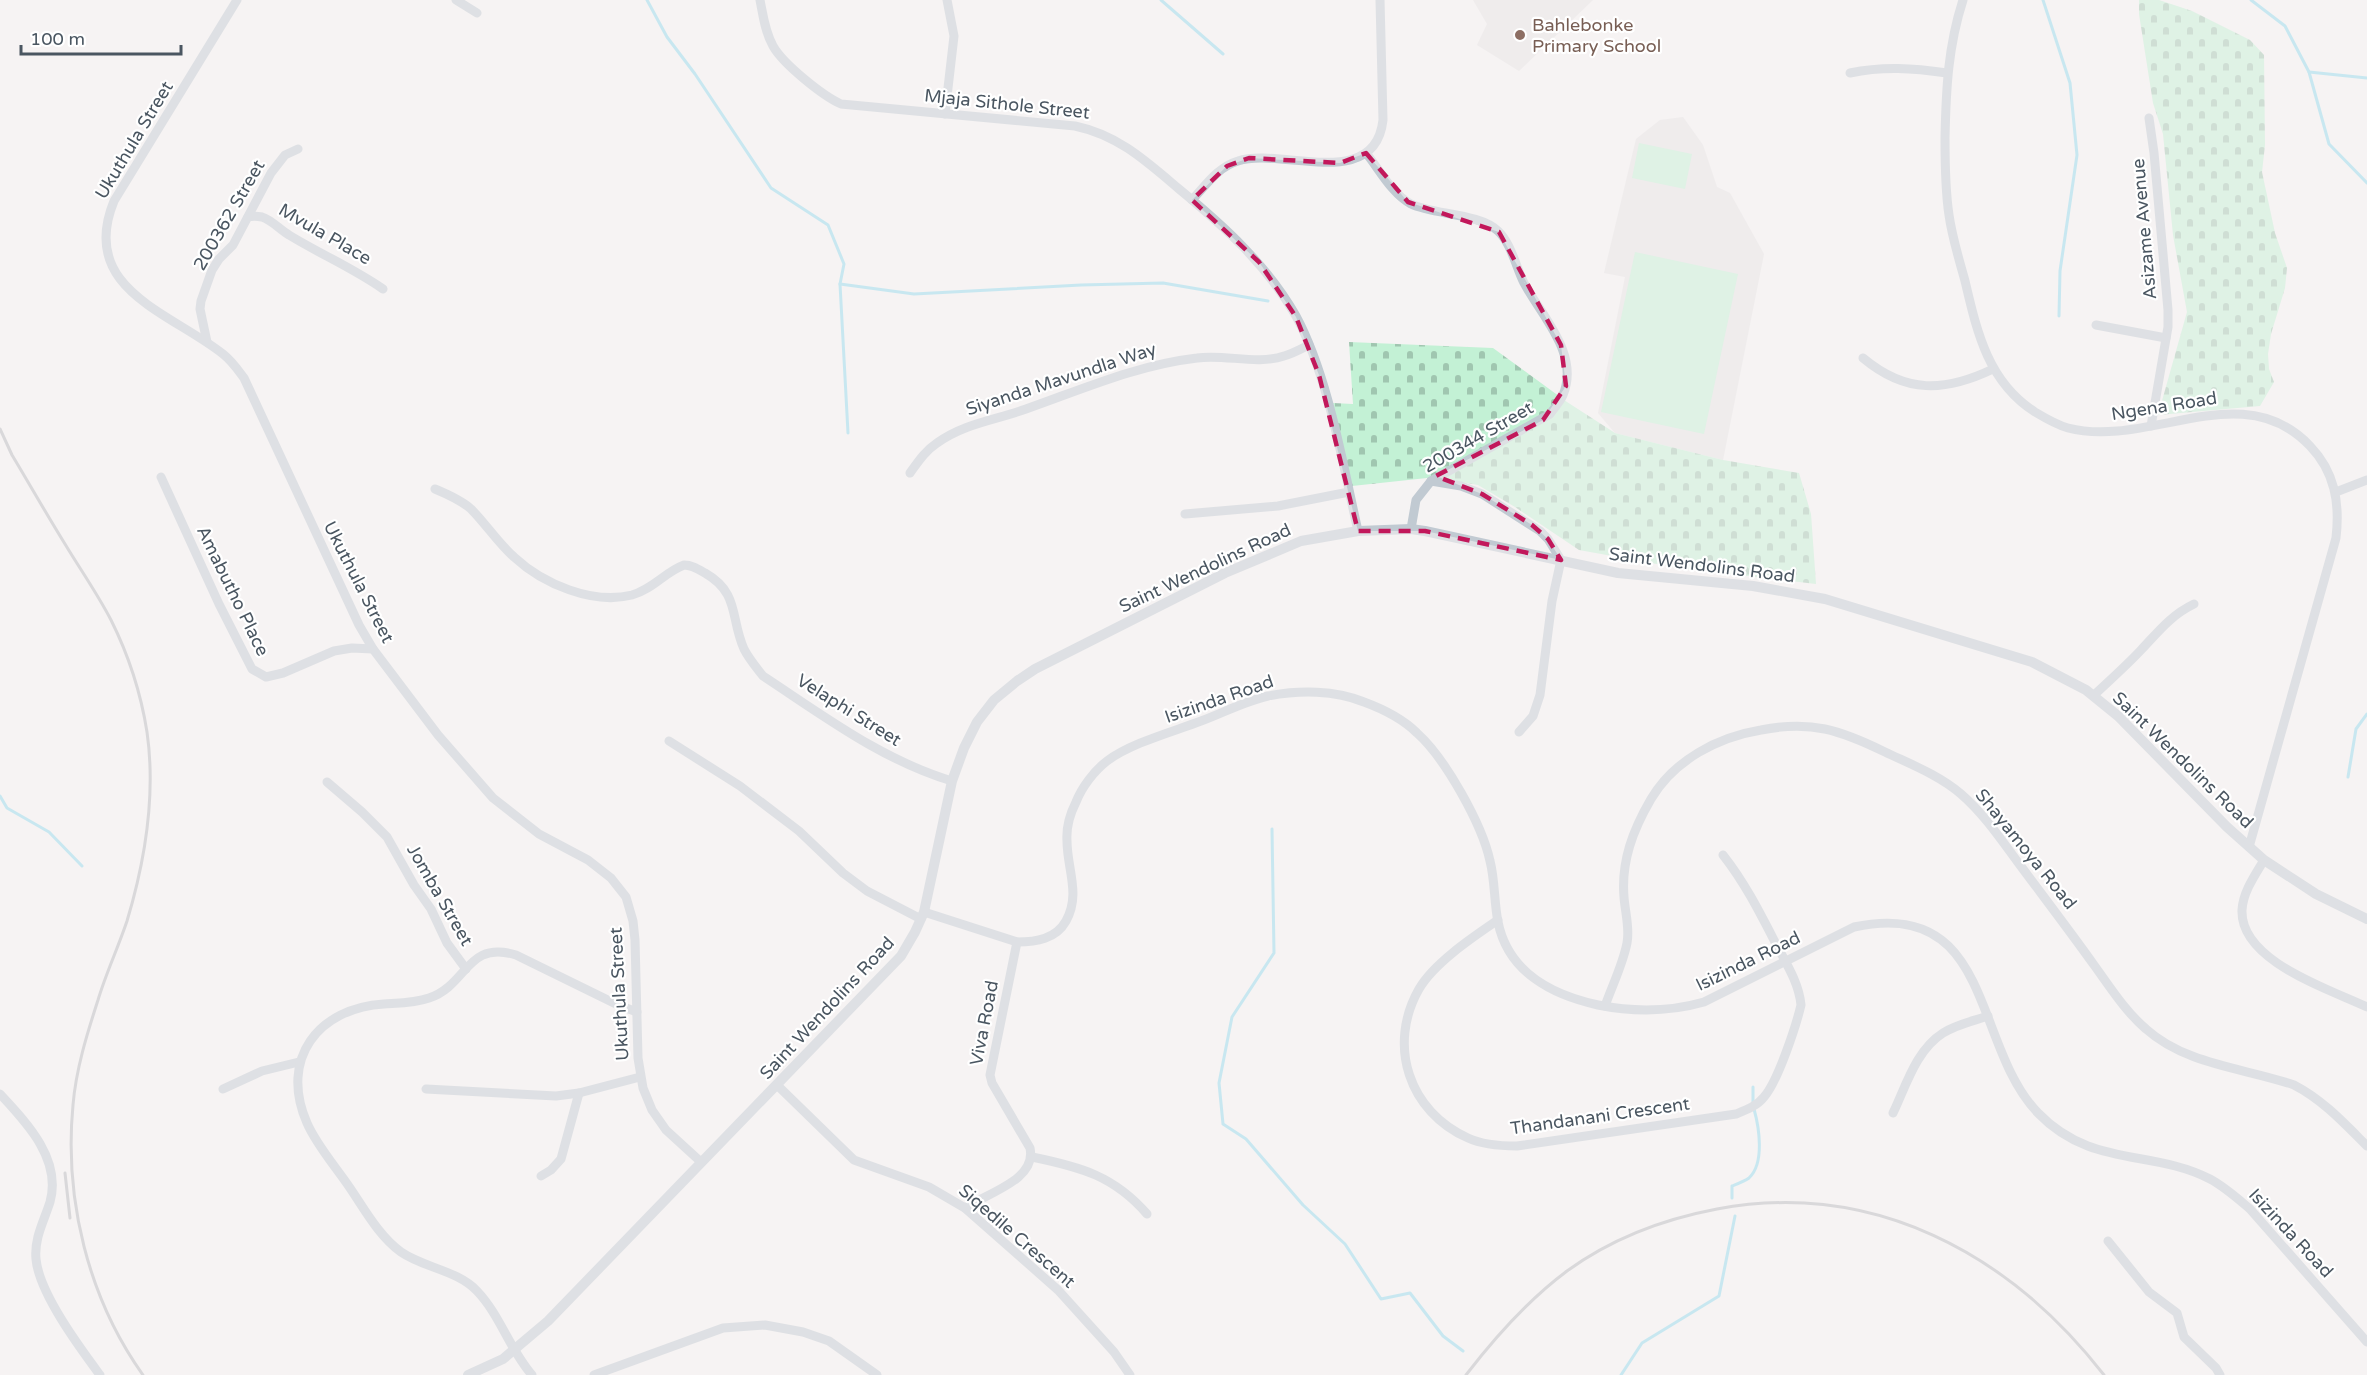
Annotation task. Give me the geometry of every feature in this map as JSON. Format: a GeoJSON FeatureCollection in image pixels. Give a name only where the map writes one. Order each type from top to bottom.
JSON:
{"type":"FeatureCollection","features":[{"type":"Feature","properties":{"kind":"street","name":"Ukuthula Street"},"geometry":{"type":"LineString","coordinates":[[237,0],[123,185],[108,217],[105,230],[108,258],[122,282],[146,304],[207,342],[231,361],[252,392],[343,594],[373,649],[438,735],[493,798],[539,834],[601,868],[626,897],[633,921],[640,1077],[647,1100],[655,1115],[678,1142],[701,1162]]}},
{"type":"Feature","properties":{"kind":"street"},"geometry":{"type":"LineString","coordinates":[[456,0],[477,13]]}},
{"type":"Feature","properties":{"kind":"street","name":"Mjaja Sithole Street"},"geometry":{"type":"LineString","coordinates":[[760,0],[773,47],[785,61],[829,98],[842,105],[1075,126],[1095,130],[1132,150],[1236,239],[1258,262],[1296,317],[1309,345],[1319,375],[1358,531]]}},
{"type":"Feature","properties":{"kind":"street"},"geometry":{"type":"LineString","coordinates":[[945,114],[954,36],[947,0]]}},
{"type":"Feature","properties":{"kind":"street"},"geometry":{"type":"LineString","coordinates":[[1192,200],[1219,171],[1237,161],[1260,158],[1340,163],[1354,160],[1366,153],[1380,133],[1383,120],[1380,0]]}},
{"type":"Feature","properties":{"kind":"street","name":"Ngena Road"},"geometry":{"type":"LineString","coordinates":[[1963,0],[1953,30],[1947,73],[1945,187],[1949,218],[1978,335],[1993,369],[2004,385],[2023,404],[2044,417],[2066,427],[2093,432],[2122,432],[2222,413],[2256,415],[2284,425],[2306,441],[2321,458],[2331,476],[2336,492],[2338,521],[2336,538],[2249,847]]}},
{"type":"Feature","properties":{"kind":"street"},"geometry":{"type":"LineString","coordinates":[[1850,73],[1893,67],[1947,73]]}},
{"type":"Feature","properties":{"kind":"street","name":"Asizame Avenue"},"geometry":{"type":"LineString","coordinates":[[2149,118],[2167,284],[2168,327],[2151,426]]}},
{"type":"Feature","properties":{"kind":"street","name":"200362 Street"},"geometry":{"type":"LineString","coordinates":[[207,342],[200,309],[212,270],[219,259],[233,246],[270,173],[285,155],[298,149]]}},
{"type":"Feature","properties":{"kind":"street","name":"200344 Street"},"geometry":{"type":"LineString","coordinates":[[1366,153],[1397,193],[1408,202],[1421,208],[1467,218],[1499,232],[1528,290],[1554,329],[1561,345],[1567,370],[1563,397],[1550,414],[1431,481],[1416,500],[1412,529]]}},
{"type":"Feature","properties":{"kind":"street","name":"Mvula Place"},"geometry":{"type":"LineString","coordinates":[[248,217],[259,216],[269,220],[286,234],[361,273],[382,289]]}},
{"type":"Feature","properties":{"kind":"street"},"geometry":{"type":"LineString","coordinates":[[2096,325],[2166,338]]}},
{"type":"Feature","properties":{"kind":"street","name":"Siyanda Mavundla Way"},"geometry":{"type":"LineString","coordinates":[[910,473],[936,443],[966,426],[1024,410],[1125,373],[1198,357],[1271,359],[1284,357],[1309,345]]}},
{"type":"Feature","properties":{"kind":"street"},"geometry":{"type":"LineString","coordinates":[[1863,358],[1875,368],[1899,379],[1929,387],[1942,386],[1993,369]]}},
{"type":"Feature","properties":{"kind":"street","name":"Amabutho Place"},"geometry":{"type":"LineString","coordinates":[[161,477],[219,604],[252,669],[266,677],[283,673],[334,651],[351,648],[373,649]]}},
{"type":"Feature","properties":{"kind":"street"},"geometry":{"type":"LineString","coordinates":[[2336,492],[2367,480]]}},
{"type":"Feature","properties":{"kind":"street"},"geometry":{"type":"LineString","coordinates":[[1431,481],[1461,486],[1482,494],[1540,531],[1548,539],[1560,560],[1552,601],[1540,695],[1533,716],[1519,732]]}},
{"type":"Feature","properties":{"kind":"street","name":"Velaphi Street"},"geometry":{"type":"LineString","coordinates":[[435,489],[470,508],[514,558],[534,573],[570,590],[597,597],[630,596],[645,590],[678,567],[690,565],[723,585],[736,619],[743,648],[764,675],[866,744],[912,766],[952,781]]}},
{"type":"Feature","properties":{"kind":"street"},"geometry":{"type":"LineString","coordinates":[[1185,514],[1278,506],[1349,492]]}},
{"type":"Feature","properties":{"kind":"street","name":"Saint Wendolins Road"},"geometry":{"type":"LineString","coordinates":[[468,1375],[490,1367],[514,1351],[548,1321],[889,970],[908,946],[922,916],[952,781],[964,748],[977,722],[994,700],[1035,669],[1263,555],[1301,541],[1358,531],[1412,529],[1618,573],[1753,586],[1825,599],[2032,662],[2093,696],[2118,716],[2264,860],[2325,899],[2367,919]]}},
{"type":"Feature","properties":{"kind":"street"},"geometry":{"type":"LineString","coordinates":[[2093,696],[2141,651],[2162,626],[2180,611],[2194,604]]}},
{"type":"Feature","properties":{"kind":"street","name":"Isizinda Road"},"geometry":{"type":"LineString","coordinates":[[922,916],[1017,942],[1032,942],[1050,937],[1066,922],[1074,900],[1066,842],[1068,824],[1077,799],[1090,778],[1107,761],[1146,742],[1267,696],[1291,693],[1331,693],[1363,701],[1391,714],[1417,732],[1452,778],[1473,817],[1491,861],[1498,920],[1508,948],[1536,981],[1571,999],[1605,1006],[1666,1010],[1688,1007],[1704,1002],[1785,963],[1854,927],[1874,923],[1896,923],[1913,927],[1939,939],[1950,947],[1966,967],[1982,998],[2023,1094],[2038,1113],[2064,1134],[2086,1146],[2109,1154],[2194,1172],[2210,1179],[2231,1193],[2250,1209],[2367,1342]]}},
{"type":"Feature","properties":{"kind":"street","name":"Shayamoya Road"},"geometry":{"type":"LineString","coordinates":[[1605,1006],[1627,945],[1625,861],[1635,829],[1652,796],[1665,780],[1702,750],[1722,740],[1769,728],[1830,729],[1930,773],[1960,793],[2007,848],[2127,1009],[2153,1035],[2192,1056],[2294,1085],[2334,1113],[2367,1146]]}},
{"type":"Feature","properties":{"kind":"street"},"geometry":{"type":"LineString","coordinates":[[669,741],[740,786],[799,831],[843,873],[867,891],[922,916]]}},
{"type":"Feature","properties":{"kind":"street","name":"Jomba Street"},"geometry":{"type":"LineString","coordinates":[[327,782],[387,837],[414,885],[432,909],[447,943],[466,969],[483,954],[502,951],[516,955],[637,1012]]}},
{"type":"Feature","properties":{"kind":"street","name":"Thandanani Crescent"},"geometry":{"type":"LineString","coordinates":[[1498,920],[1458,950],[1426,979],[1409,1010],[1403,1048],[1410,1081],[1420,1101],[1444,1125],[1469,1139],[1492,1146],[1517,1146],[1736,1114],[1753,1107],[1764,1097],[1774,1082],[1799,1012],[1800,992],[1739,876],[1723,855]]}},
{"type":"Feature","properties":{"kind":"street"},"geometry":{"type":"LineString","coordinates":[[2264,860],[2248,887],[2242,910],[2244,926],[2255,945],[2276,964],[2367,1007]]}},
{"type":"Feature","properties":{"kind":"street","name":"Viva Road"},"geometry":{"type":"LineString","coordinates":[[1017,942],[990,1075],[992,1083],[1030,1148],[1032,1158]]}},
{"type":"Feature","properties":{"kind":"street"},"geometry":{"type":"LineString","coordinates":[[466,969],[439,993],[429,998],[368,1005],[342,1013],[320,1028],[311,1038],[299,1062],[298,1087],[307,1123],[375,1224],[401,1252],[470,1284],[479,1293],[514,1351],[532,1375]]}},
{"type":"Feature","properties":{"kind":"street"},"geometry":{"type":"LineString","coordinates":[[1893,1113],[1921,1055],[1931,1042],[1944,1032],[1988,1016]]}},
{"type":"Feature","properties":{"kind":"street"},"geometry":{"type":"LineString","coordinates":[[223,1089],[262,1071],[299,1062]]}},
{"type":"Feature","properties":{"kind":"street"},"geometry":{"type":"LineString","coordinates":[[426,1089],[556,1096],[579,1093],[640,1077]]}},
{"type":"Feature","properties":{"kind":"street","name":"Siqedile Crescent"},"geometry":{"type":"LineString","coordinates":[[777,1085],[855,1160],[929,1187],[965,1208],[1058,1290],[1114,1352],[1130,1375]]}},
{"type":"Feature","properties":{"kind":"street"},"geometry":{"type":"LineString","coordinates":[[542,1176],[561,1159],[579,1093]]}},
{"type":"Feature","properties":{"kind":"street"},"geometry":{"type":"LineString","coordinates":[[0,1094],[26,1122],[37,1138],[49,1166],[52,1191],[36,1248],[37,1267],[42,1282],[70,1333],[100,1375]]}},
{"type":"Feature","properties":{"kind":"street"},"geometry":{"type":"LineString","coordinates":[[965,1208],[1020,1178],[1030,1165],[1032,1158],[1072,1167],[1111,1182],[1128,1194],[1148,1214]]}},
{"type":"Feature","properties":{"kind":"street"},"geometry":{"type":"LineString","coordinates":[[2108,1241],[2149,1292],[2177,1313],[2184,1337],[2216,1368],[2220,1375]]}},
{"type":"Feature","properties":{"kind":"street"},"geometry":{"type":"LineString","coordinates":[[594,1375],[723,1328],[765,1325],[803,1332],[829,1341],[877,1375]]}},
{"type":"Feature","properties":{"kind":"highlighted area"},"geometry":{"type":"Polygon","coordinates":[[[1366,153],[1408,202],[1499,232],[1561,345],[1566,386],[1543,420],[1436,476],[1482,494],[1532,525],[1548,539],[1561,560],[1425,531],[1358,531],[1319,375],[1296,317],[1259,262],[1192,200],[1227,166],[1249,158],[1340,163],[1366,153]]]}},
{"type":"Feature","properties":{"kind":"shaded area","name":"Bahlebonke Primary School"},"geometry":{"type":"Polygon","coordinates":[[[1473,0],[1593,0],[1519,71],[1477,45],[1487,24],[1473,0]]]}},
{"type":"Feature","properties":{"kind":"shaded area"},"geometry":{"type":"Polygon","coordinates":[[[1683,117],[1703,145],[1717,187],[1730,193],[1764,254],[1723,460],[1615,433],[1598,413],[1625,277],[1604,273],[1636,139],[1660,120],[1683,117]]]}},
{"type":"Feature","properties":{"kind":"green space"},"geometry":{"type":"Polygon","coordinates":[[[2139,0],[2159,0],[2192,11],[2250,40],[2264,55],[2265,145],[2262,172],[2275,233],[2287,268],[2285,288],[2271,334],[2268,354],[2269,369],[2274,382],[2260,406],[2158,415],[2187,312],[2173,235],[2163,134],[2153,103],[2139,14],[2139,0]]]}},
{"type":"Feature","properties":{"kind":"green space"},"geometry":{"type":"Polygon","coordinates":[[[1639,143],[1692,154],[1685,189],[1632,178],[1639,143]]]}},
{"type":"Feature","properties":{"kind":"green space"},"geometry":{"type":"Polygon","coordinates":[[[1635,252],[1738,274],[1704,434],[1601,412],[1635,252]]]}},
{"type":"Feature","properties":{"kind":"green space"},"geometry":{"type":"Polygon","coordinates":[[[1349,342],[1493,348],[1567,402],[1615,433],[1723,460],[1799,473],[1811,514],[1816,584],[1679,568],[1579,550],[1478,485],[1427,478],[1352,486],[1333,403],[1353,404],[1349,342]]]}},
{"type":"Feature","properties":{"kind":"waterway"},"geometry":{"type":"LineString","coordinates":[[647,0],[667,37],[695,74],[771,188],[828,225],[844,264],[840,284],[848,433]]}},
{"type":"Feature","properties":{"kind":"waterway"},"geometry":{"type":"LineString","coordinates":[[1161,0],[1223,54]]}},
{"type":"Feature","properties":{"kind":"waterway"},"geometry":{"type":"LineString","coordinates":[[2043,0],[2070,83],[2077,155],[2060,271],[2059,316]]}},
{"type":"Feature","properties":{"kind":"waterway"},"geometry":{"type":"LineString","coordinates":[[2251,0],[2285,26],[2309,72],[2329,144],[2367,183]]}},
{"type":"Feature","properties":{"kind":"waterway"},"geometry":{"type":"LineString","coordinates":[[2309,72],[2367,78]]}},
{"type":"Feature","properties":{"kind":"waterway"},"geometry":{"type":"LineString","coordinates":[[840,284],[914,294],[1163,283],[1268,301]]}},
{"type":"Feature","properties":{"kind":"waterway"},"geometry":{"type":"LineString","coordinates":[[2348,777],[2356,729],[2367,714]]}},
{"type":"Feature","properties":{"kind":"waterway"},"geometry":{"type":"LineString","coordinates":[[0,796],[7,808],[49,832],[82,866]]}},
{"type":"Feature","properties":{"kind":"waterway"},"geometry":{"type":"LineString","coordinates":[[1272,829],[1274,953],[1232,1017],[1219,1083],[1223,1124],[1246,1139],[1303,1205],[1345,1244],[1381,1299],[1410,1293],[1443,1336],[1463,1351]]}},
{"type":"Feature","properties":{"kind":"waterway"},"geometry":{"type":"LineString","coordinates":[[1753,1087],[1753,1103]]}},
{"type":"Feature","properties":{"kind":"waterway"},"geometry":{"type":"LineString","coordinates":[[1732,1198],[1732,1186],[1749,1178],[1757,1163],[1759,1135],[1754,1109]]}},
{"type":"Feature","properties":{"kind":"waterway"},"geometry":{"type":"LineString","coordinates":[[1621,1375],[1642,1343],[1719,1296],[1735,1216]]}},
{"type":"Feature","properties":{"kind":"railway"},"geometry":{"type":"LineString","coordinates":[[0,429],[12,455],[111,620],[133,674],[147,732],[150,780],[144,851],[127,921],[101,990],[82,1052],[74,1092],[71,1140],[72,1176],[77,1211],[94,1281],[124,1345],[143,1375]]}},
{"type":"Feature","properties":{"kind":"railway"},"geometry":{"type":"LineString","coordinates":[[65,1173],[70,1218]]}},
{"type":"Feature","properties":{"kind":"railway"},"geometry":{"type":"LineString","coordinates":[[1466,1375],[1526,1306],[1567,1271],[1602,1249],[1677,1218],[1717,1209],[1775,1203],[1830,1206],[1883,1217],[1933,1235],[1981,1261],[2025,1294],[2066,1332],[2104,1375]]}},
{"type":"Feature","properties":{"kind":"place","name":"Bahlebonke Primary School"},"geometry":{"type":"Point","coordinates":[1520,35]}}]}
